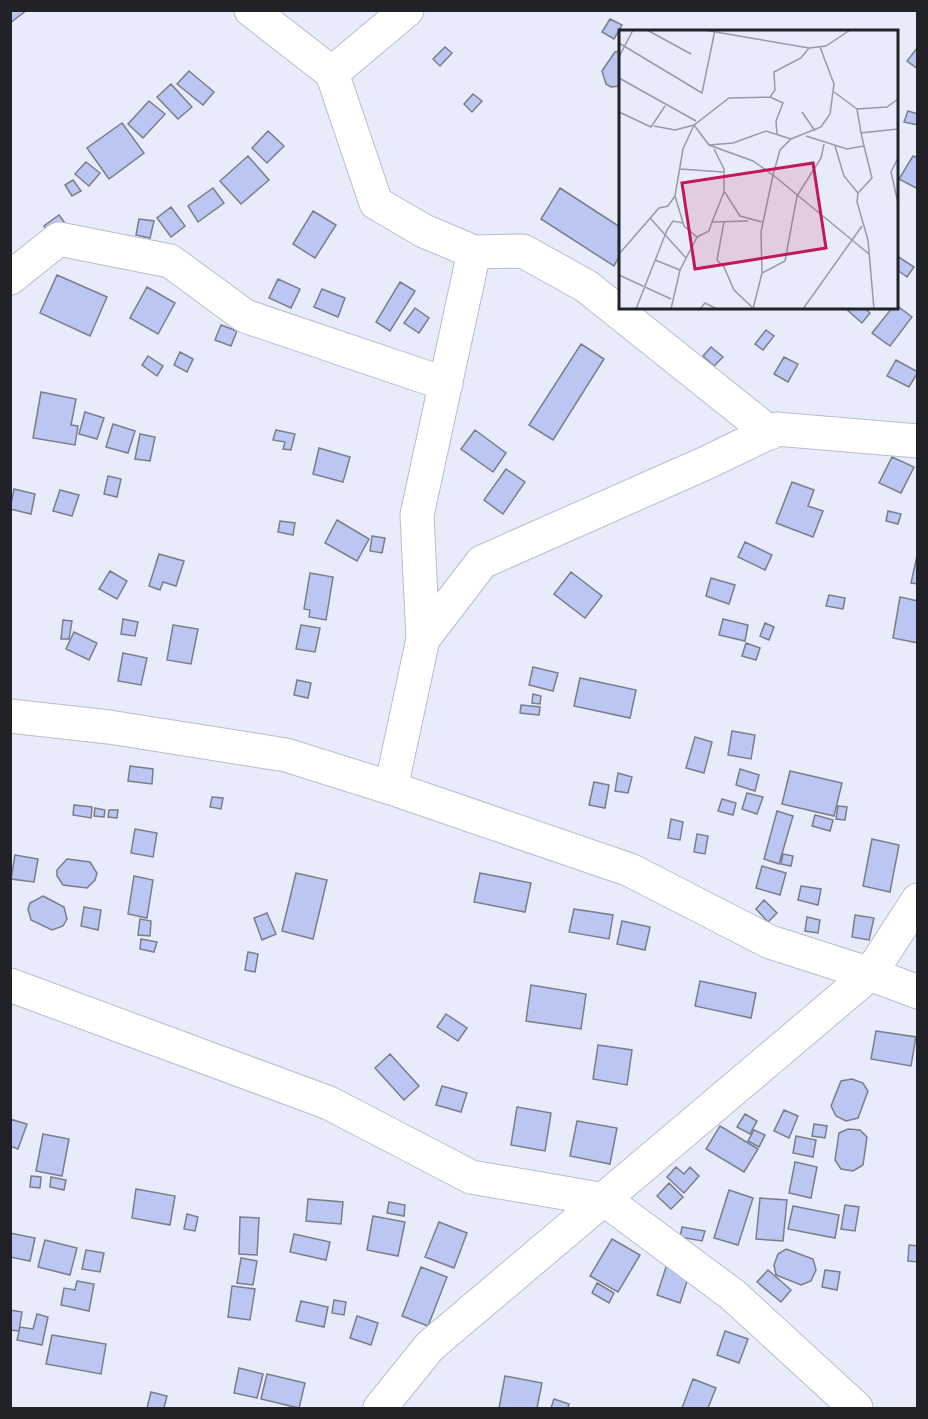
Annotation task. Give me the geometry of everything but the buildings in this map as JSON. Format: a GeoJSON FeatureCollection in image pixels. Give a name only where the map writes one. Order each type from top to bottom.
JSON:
{"type":"FeatureCollection","features":[{"type":"Feature","properties":{"kind":"street"},"geometry":{"type":"LineString","coordinates":[[251,10],[332,73],[376,203],[424,231],[474,252],[524,251],[586,286],[770,433]]}},
{"type":"Feature","properties":{"kind":"street"},"geometry":{"type":"LineString","coordinates":[[332,73],[407,10]]}},
{"type":"Feature","properties":{"kind":"street"},"geometry":{"type":"LineString","coordinates":[[10,279],[59,240],[170,261],[245,316],[446,384]]}},
{"type":"Feature","properties":{"kind":"street"},"geometry":{"type":"LineString","coordinates":[[391,788],[423,639],[417,515],[474,252]]}},
{"type":"Feature","properties":{"kind":"street"},"geometry":{"type":"LineString","coordinates":[[423,639],[482,562],[776,429],[918,441]]}},
{"type":"Feature","properties":{"kind":"street"},"geometry":{"type":"LineString","coordinates":[[10,716],[109,727],[286,755],[391,788],[630,870],[770,942],[918,992]]}},
{"type":"Feature","properties":{"kind":"street"},"geometry":{"type":"LineString","coordinates":[[380,1408],[430,1346],[870,975],[918,900]]}},
{"type":"Feature","properties":{"kind":"street"},"geometry":{"type":"LineString","coordinates":[[10,985],[329,1103],[471,1178],[605,1200],[733,1295],[856,1408]]}}]}
